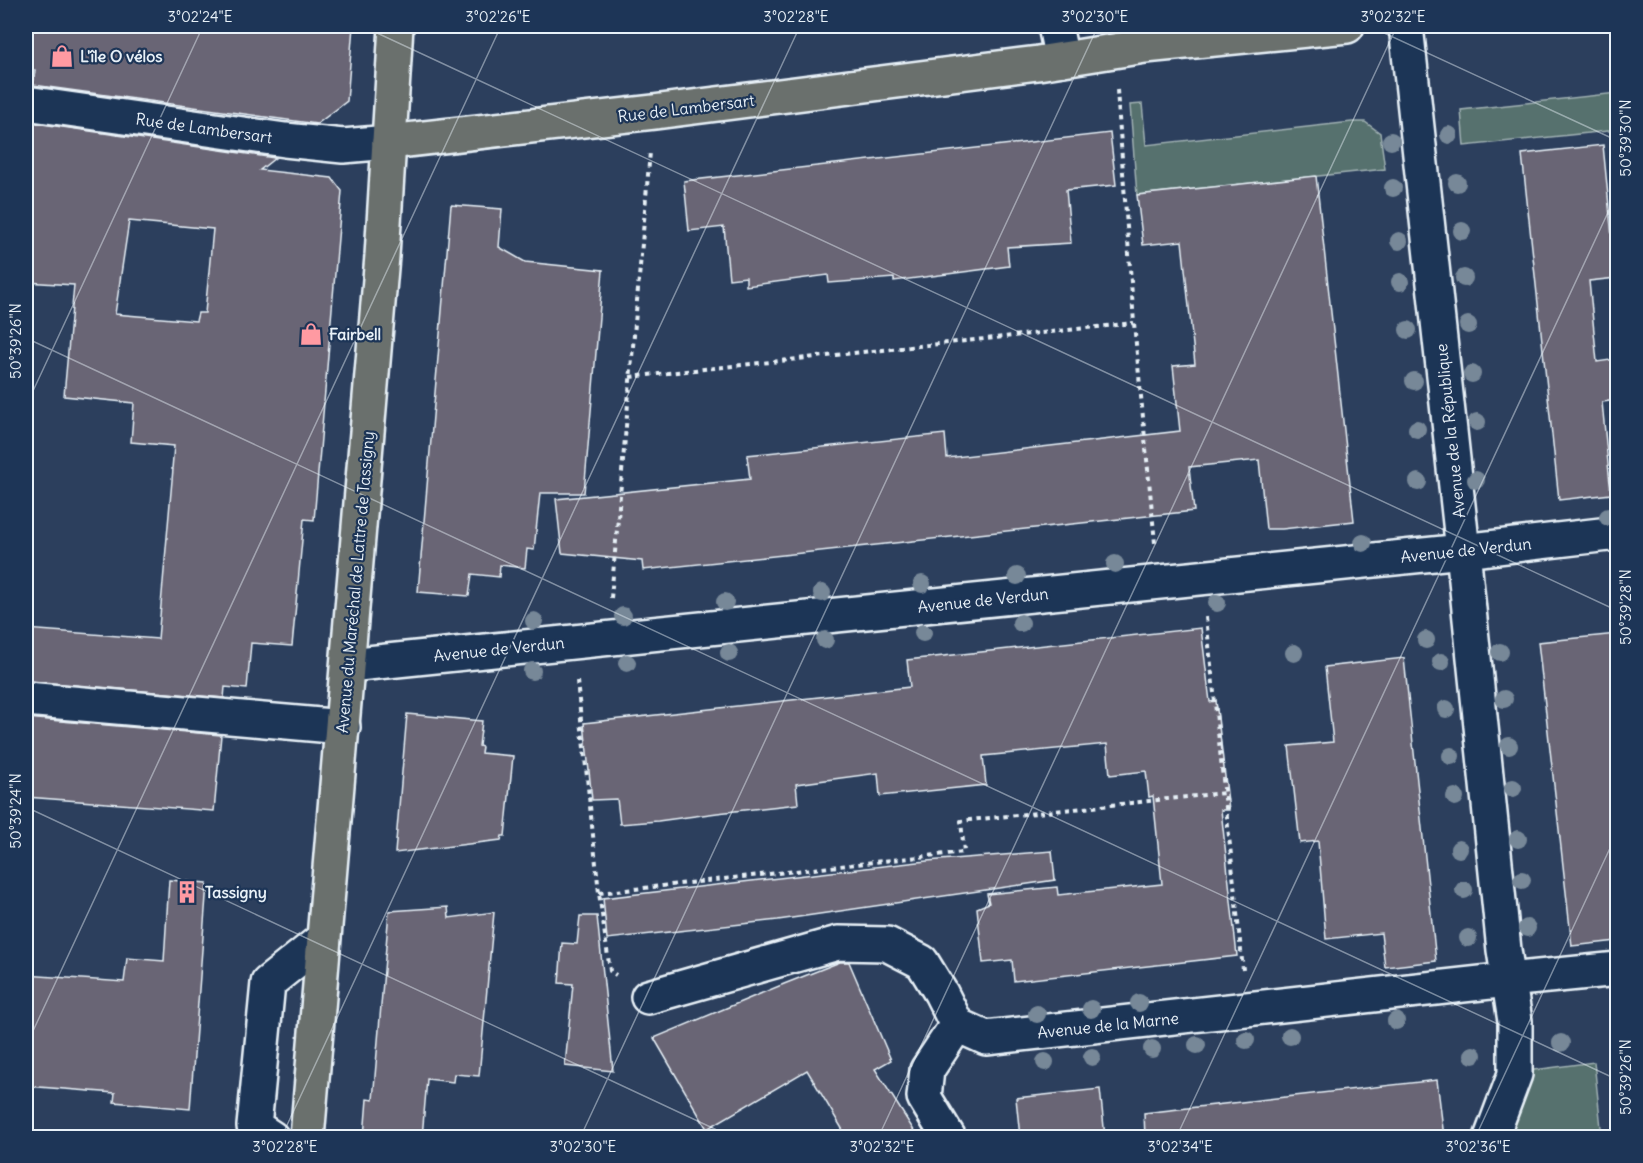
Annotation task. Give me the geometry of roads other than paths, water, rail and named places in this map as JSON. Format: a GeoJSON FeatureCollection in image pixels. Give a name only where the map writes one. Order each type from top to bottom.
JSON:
{"type":"FeatureCollection","features":[{"type":"Feature","properties":{"kind":"main road","name":"Avenue du Maréchal de Lattre de Tassigny"},"geometry":{"type":"LineString","coordinates":[[307,1137],[381,268],[396,26]]}},
{"type":"Feature","properties":{"kind":"main road","name":"Rue de Lambersart"},"geometry":{"type":"LineString","coordinates":[[389,142],[654,112],[1114,51],[1347,26]]}},
{"type":"Feature","properties":{"kind":"street"},"geometry":{"type":"LineString","coordinates":[[1055,26],[1062,59]]}},
{"type":"Feature","properties":{"kind":"street","name":"Avenue de la République"},"geometry":{"type":"LineString","coordinates":[[1406,26],[1508,980],[1515,1021],[1515,1074],[1491,1137]]}},
{"type":"Feature","properties":{"kind":"street","name":"Rue de Lambersart"},"geometry":{"type":"LineString","coordinates":[[26,103],[285,140],[343,146],[389,142]]}},
{"type":"Feature","properties":{"kind":"street","name":"Avenue de Verdun"},"geometry":{"type":"LineString","coordinates":[[348,665],[1463,551],[1617,533]]}},
{"type":"Feature","properties":{"kind":"street"},"geometry":{"type":"LineString","coordinates":[[26,699],[343,727]]}},
{"type":"Feature","properties":{"kind":"street"},"geometry":{"type":"LineString","coordinates":[[272,1137],[254,1126],[268,983],[323,939]]}},
{"type":"Feature","properties":{"kind":"street"},"geometry":{"type":"LineString","coordinates":[[648,997],[838,943],[887,944],[922,962],[957,1025],[927,1070],[924,1097],[949,1137]]}},
{"type":"Feature","properties":{"kind":"street","name":"Avenue de la Marne"},"geometry":{"type":"LineString","coordinates":[[957,1025],[986,1038],[1617,969]]}},
{"type":"Feature","properties":{"kind":"place","name":"L'île O vélos"},"geometry":{"type":"Point","coordinates":[62,56]}},
{"type":"Feature","properties":{"kind":"place","name":"Fairbell"},"geometry":{"type":"Point","coordinates":[311,334]}},
{"type":"Feature","properties":{"kind":"place","name":"Tassigny"},"geometry":{"type":"Point","coordinates":[187,892]}}]}
